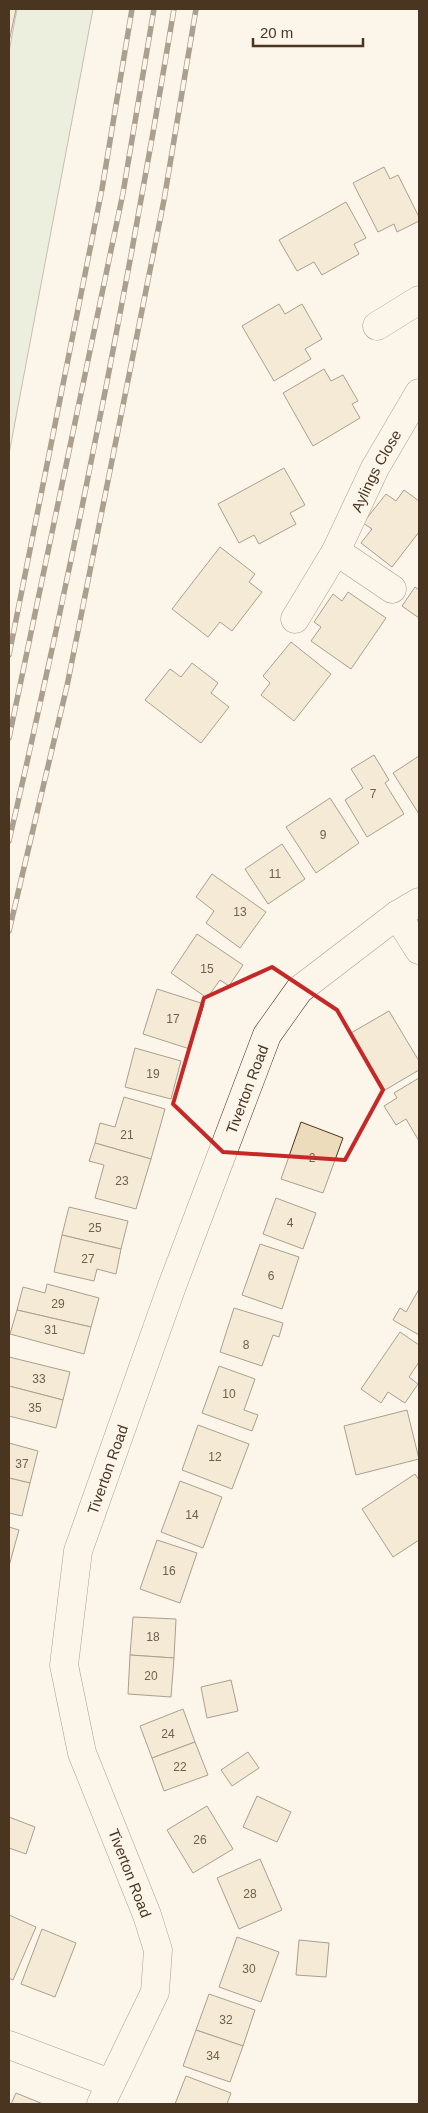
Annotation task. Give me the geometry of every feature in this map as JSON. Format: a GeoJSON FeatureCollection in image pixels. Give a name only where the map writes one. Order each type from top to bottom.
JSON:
{"type":"FeatureCollection","features":[{"type":"Feature","properties":{"kind":"street"},"geometry":{"type":"LineString","coordinates":[[377,326],[419,300]]}},
{"type":"Feature","properties":{"kind":"street","name":"Aylings Close"},"geometry":{"type":"LineString","coordinates":[[294,619],[336,551],[375,468],[419,393]]}},
{"type":"Feature","properties":{"kind":"street"},"geometry":{"type":"LineString","coordinates":[[336,551],[392,589]]}},
{"type":"Feature","properties":{"kind":"street"},"geometry":{"type":"LineString","coordinates":[[408,908],[419,950]]}},
{"type":"Feature","properties":{"kind":"street","name":"Tiverton Road"},"geometry":{"type":"LineString","coordinates":[[106,2094],[155,1992],[158,1950],[147,1915],[82,1753],[64,1665],[78,1551],[172,1286],[267,1035],[299,990],[408,908]]}},
{"type":"Feature","properties":{"kind":"street"},"geometry":{"type":"LineString","coordinates":[[9,2045],[106,2094]]}},
{"type":"Feature","properties":{"kind":"highlighted area"},"geometry":{"type":"Polygon","coordinates":[[[272,967],[337,1010],[383,1090],[345,1160],[223,1152],[173,1104],[204,998],[272,967]]]}},
{"type":"Feature","properties":{"kind":"green space"},"geometry":{"type":"Polygon","coordinates":[[[17,9],[93,9],[9,454],[9,52],[17,9]]]}},
{"type":"Feature","properties":{"kind":"building"},"geometry":{"type":"Polygon","coordinates":[[[9,9],[16,9],[9,42],[9,9]]]}},
{"type":"Feature","properties":{"kind":"building"},"geometry":{"type":"Polygon","coordinates":[[[384,167],[390,179],[398,175],[419,217],[419,221],[397,232],[394,224],[378,232],[353,183],[384,167]]]}},
{"type":"Feature","properties":{"kind":"building"},"geometry":{"type":"Polygon","coordinates":[[[346,202],[366,238],[354,244],[359,254],[322,275],[314,262],[297,271],[279,240],[346,202]]]}},
{"type":"Feature","properties":{"kind":"building"},"geometry":{"type":"Polygon","coordinates":[[[279,304],[285,314],[302,304],[322,339],[305,349],[311,359],[274,381],[242,326],[279,304]]]}},
{"type":"Feature","properties":{"kind":"building"},"geometry":{"type":"Polygon","coordinates":[[[324,369],[331,381],[343,375],[358,401],[352,404],[360,418],[313,446],[283,393],[324,369]]]}},
{"type":"Feature","properties":{"kind":"building"},"geometry":{"type":"Polygon","coordinates":[[[284,468],[305,505],[290,513],[296,524],[259,544],[254,535],[239,543],[218,504],[284,468]]]}},
{"type":"Feature","properties":{"kind":"building"},"geometry":{"type":"Polygon","coordinates":[[[404,490],[419,501],[419,532],[392,567],[361,543],[372,529],[363,523],[386,494],[396,501],[404,490]]]}},
{"type":"Feature","properties":{"kind":"building"},"geometry":{"type":"Polygon","coordinates":[[[220,547],[255,574],[249,582],[262,592],[232,631],[220,622],[208,637],[172,609],[220,547]]]}},
{"type":"Feature","properties":{"kind":"building"},"geometry":{"type":"Polygon","coordinates":[[[415,587],[419,590],[419,618],[402,606],[415,587]]]}},
{"type":"Feature","properties":{"kind":"building"},"geometry":{"type":"Polygon","coordinates":[[[348,592],[386,618],[351,669],[311,641],[321,627],[314,622],[333,594],[342,601],[348,592]]]}},
{"type":"Feature","properties":{"kind":"building"},"geometry":{"type":"Polygon","coordinates":[[[291,642],[331,674],[294,721],[261,695],[270,683],[263,676],[291,642]]]}},
{"type":"Feature","properties":{"kind":"building"},"geometry":{"type":"Polygon","coordinates":[[[192,663],[218,683],[211,693],[229,707],[201,743],[145,700],[170,669],[181,677],[192,663]]]}},
{"type":"Feature","properties":{"kind":"building"},"geometry":{"type":"Polygon","coordinates":[[[374,755],[389,780],[385,783],[404,814],[367,837],[345,800],[363,788],[351,769],[374,755]]]}},
{"type":"Feature","properties":{"kind":"building"},"geometry":{"type":"Polygon","coordinates":[[[419,756],[419,814],[393,773],[419,756]]]}},
{"type":"Feature","properties":{"kind":"building"},"geometry":{"type":"Polygon","coordinates":[[[330,798],[359,843],[316,873],[286,827],[330,798]]]}},
{"type":"Feature","properties":{"kind":"building"},"geometry":{"type":"Polygon","coordinates":[[[282,844],[305,879],[268,904],[245,869],[282,844]]]}},
{"type":"Feature","properties":{"kind":"building"},"geometry":{"type":"Polygon","coordinates":[[[212,874],[266,912],[240,948],[206,923],[214,911],[196,897],[212,874]]]}},
{"type":"Feature","properties":{"kind":"building"},"geometry":{"type":"Polygon","coordinates":[[[197,934],[243,965],[229,986],[220,980],[207,998],[171,973],[197,934]]]}},
{"type":"Feature","properties":{"kind":"building"},"geometry":{"type":"Polygon","coordinates":[[[157,989],[204,1004],[190,1049],[143,1034],[157,989]]]}},
{"type":"Feature","properties":{"kind":"building"},"geometry":{"type":"Polygon","coordinates":[[[389,1011],[419,1061],[419,1070],[385,1090],[351,1033],[389,1011]]]}},
{"type":"Feature","properties":{"kind":"building"},"geometry":{"type":"Polygon","coordinates":[[[135,1048],[181,1061],[171,1099],[125,1087],[135,1048]]]}},
{"type":"Feature","properties":{"kind":"building"},"geometry":{"type":"Polygon","coordinates":[[[419,1078],[419,1141],[406,1119],[396,1125],[384,1106],[397,1098],[394,1093],[419,1078]]]}},
{"type":"Feature","properties":{"kind":"building"},"geometry":{"type":"Polygon","coordinates":[[[124,1097],[165,1109],[151,1159],[95,1143],[100,1123],[115,1127],[124,1097]]]}},
{"type":"Feature","properties":{"kind":"building"},"geometry":{"type":"Polygon","coordinates":[[[301,1122],[343,1138],[323,1193],[281,1179],[301,1122]]]}},
{"type":"Feature","properties":{"kind":"building"},"geometry":{"type":"Polygon","coordinates":[[[95,1143],[151,1159],[136,1209],[95,1198],[104,1165],[89,1161],[95,1143]]]}},
{"type":"Feature","properties":{"kind":"building"},"geometry":{"type":"Polygon","coordinates":[[[276,1198],[316,1213],[303,1249],[263,1234],[276,1198]]]}},
{"type":"Feature","properties":{"kind":"building"},"geometry":{"type":"Polygon","coordinates":[[[69,1207],[128,1221],[121,1249],[62,1235],[69,1207]]]}},
{"type":"Feature","properties":{"kind":"building"},"geometry":{"type":"Polygon","coordinates":[[[62,1235],[121,1249],[116,1274],[97,1269],[94,1281],[54,1272],[62,1235]]]}},
{"type":"Feature","properties":{"kind":"building"},"geometry":{"type":"Polygon","coordinates":[[[260,1244],[299,1257],[282,1309],[242,1295],[260,1244]]]}},
{"type":"Feature","properties":{"kind":"building"},"geometry":{"type":"Polygon","coordinates":[[[47,1284],[99,1298],[91,1327],[17,1310],[23,1287],[45,1293],[47,1284]]]}},
{"type":"Feature","properties":{"kind":"building"},"geometry":{"type":"Polygon","coordinates":[[[419,1289],[419,1335],[393,1320],[400,1308],[406,1312],[419,1289]]]}},
{"type":"Feature","properties":{"kind":"building"},"geometry":{"type":"Polygon","coordinates":[[[234,1308],[283,1323],[279,1337],[273,1335],[262,1366],[220,1352],[234,1308]]]}},
{"type":"Feature","properties":{"kind":"building"},"geometry":{"type":"Polygon","coordinates":[[[17,1310],[91,1327],[84,1354],[10,1334],[17,1310]]]}},
{"type":"Feature","properties":{"kind":"building"},"geometry":{"type":"Polygon","coordinates":[[[400,1332],[419,1345],[419,1362],[409,1377],[418,1384],[405,1403],[388,1392],[381,1403],[361,1389],[400,1332]]]}},
{"type":"Feature","properties":{"kind":"building"},"geometry":{"type":"Polygon","coordinates":[[[9,1357],[70,1372],[63,1400],[9,1386],[9,1357]]]}},
{"type":"Feature","properties":{"kind":"building"},"geometry":{"type":"Polygon","coordinates":[[[219,1366],[255,1379],[244,1410],[258,1415],[252,1431],[202,1413],[219,1366]]]}},
{"type":"Feature","properties":{"kind":"building"},"geometry":{"type":"Polygon","coordinates":[[[9,1386],[63,1400],[56,1428],[9,1416],[9,1386]]]}},
{"type":"Feature","properties":{"kind":"building"},"geometry":{"type":"Polygon","coordinates":[[[407,1410],[419,1459],[356,1475],[344,1426],[407,1410]]]}},
{"type":"Feature","properties":{"kind":"building"},"geometry":{"type":"Polygon","coordinates":[[[198,1425],[249,1444],[232,1489],[182,1470],[198,1425]]]}},
{"type":"Feature","properties":{"kind":"building"},"geometry":{"type":"Polygon","coordinates":[[[9,1443],[38,1451],[30,1483],[9,1478],[9,1443]]]}},
{"type":"Feature","properties":{"kind":"building"},"geometry":{"type":"Polygon","coordinates":[[[415,1474],[419,1480],[419,1540],[393,1557],[362,1509],[415,1474]]]}},
{"type":"Feature","properties":{"kind":"building"},"geometry":{"type":"Polygon","coordinates":[[[9,1478],[30,1483],[22,1516],[9,1513],[9,1478]]]}},
{"type":"Feature","properties":{"kind":"building"},"geometry":{"type":"Polygon","coordinates":[[[180,1481],[222,1497],[203,1548],[161,1532],[180,1481]]]}},
{"type":"Feature","properties":{"kind":"building"},"geometry":{"type":"Polygon","coordinates":[[[9,1527],[19,1530],[9,1566],[9,1527]]]}},
{"type":"Feature","properties":{"kind":"building"},"geometry":{"type":"Polygon","coordinates":[[[157,1540],[197,1553],[180,1603],[140,1589],[157,1540]]]}},
{"type":"Feature","properties":{"kind":"building"},"geometry":{"type":"Polygon","coordinates":[[[133,1617],[176,1619],[174,1658],[130,1655],[133,1617]]]}},
{"type":"Feature","properties":{"kind":"building"},"geometry":{"type":"Polygon","coordinates":[[[130,1655],[174,1658],[171,1697],[128,1694],[130,1655]]]}},
{"type":"Feature","properties":{"kind":"building"},"geometry":{"type":"Polygon","coordinates":[[[231,1680],[238,1711],[207,1718],[201,1687],[231,1680]]]}},
{"type":"Feature","properties":{"kind":"building"},"geometry":{"type":"Polygon","coordinates":[[[183,1709],[195,1742],[152,1758],[140,1726],[183,1709]]]}},
{"type":"Feature","properties":{"kind":"building"},"geometry":{"type":"Polygon","coordinates":[[[195,1742],[208,1775],[164,1791],[152,1758],[195,1742]]]}},
{"type":"Feature","properties":{"kind":"building"},"geometry":{"type":"Polygon","coordinates":[[[248,1752],[259,1768],[232,1786],[221,1770],[248,1752]]]}},
{"type":"Feature","properties":{"kind":"building"},"geometry":{"type":"Polygon","coordinates":[[[257,1796],[291,1812],[277,1842],[243,1827],[257,1796]]]}},
{"type":"Feature","properties":{"kind":"building"},"geometry":{"type":"Polygon","coordinates":[[[207,1806],[233,1849],[193,1873],[167,1830],[207,1806]]]}},
{"type":"Feature","properties":{"kind":"building"},"geometry":{"type":"Polygon","coordinates":[[[9,1817],[35,1827],[26,1854],[9,1848],[9,1817]]]}},
{"type":"Feature","properties":{"kind":"building"},"geometry":{"type":"Polygon","coordinates":[[[260,1859],[282,1910],[239,1929],[217,1878],[260,1859]]]}},
{"type":"Feature","properties":{"kind":"building"},"geometry":{"type":"Polygon","coordinates":[[[9,1915],[36,1927],[13,1980],[9,1978],[9,1915]]]}},
{"type":"Feature","properties":{"kind":"building"},"geometry":{"type":"Polygon","coordinates":[[[42,1929],[76,1943],[55,1997],[21,1984],[42,1929]]]}},
{"type":"Feature","properties":{"kind":"building"},"geometry":{"type":"Polygon","coordinates":[[[237,1937],[279,1952],[261,2002],[219,1987],[237,1937]]]}},
{"type":"Feature","properties":{"kind":"building"},"geometry":{"type":"Polygon","coordinates":[[[299,1940],[329,1943],[326,1977],[296,1975],[299,1940]]]}},
{"type":"Feature","properties":{"kind":"building"},"geometry":{"type":"Polygon","coordinates":[[[209,1994],[255,2010],[243,2046],[196,2030],[209,1994]]]}},
{"type":"Feature","properties":{"kind":"building"},"geometry":{"type":"Polygon","coordinates":[[[196,2030],[243,2046],[230,2082],[183,2066],[196,2030]]]}},
{"type":"Feature","properties":{"kind":"building"},"geometry":{"type":"Polygon","coordinates":[[[186,2076],[231,2093],[227,2104],[175,2104],[186,2076]]]}},
{"type":"Feature","properties":{"kind":"building"},"geometry":{"type":"Polygon","coordinates":[[[16,2093],[43,2104],[11,2104],[16,2093]]]}},
{"type":"Feature","properties":{"kind":"railway"},"geometry":{"type":"LineString","coordinates":[[9,655],[102,189],[132,9]]}},
{"type":"Feature","properties":{"kind":"railway"},"geometry":{"type":"LineString","coordinates":[[9,738],[123,193],[154,9]]}},
{"type":"Feature","properties":{"kind":"railway"},"geometry":{"type":"LineString","coordinates":[[9,841],[33,738],[98,426],[138,218],[174,9]]}},
{"type":"Feature","properties":{"kind":"railway"},"geometry":{"type":"LineString","coordinates":[[9,931],[67,686],[164,200],[196,9]]}}]}
